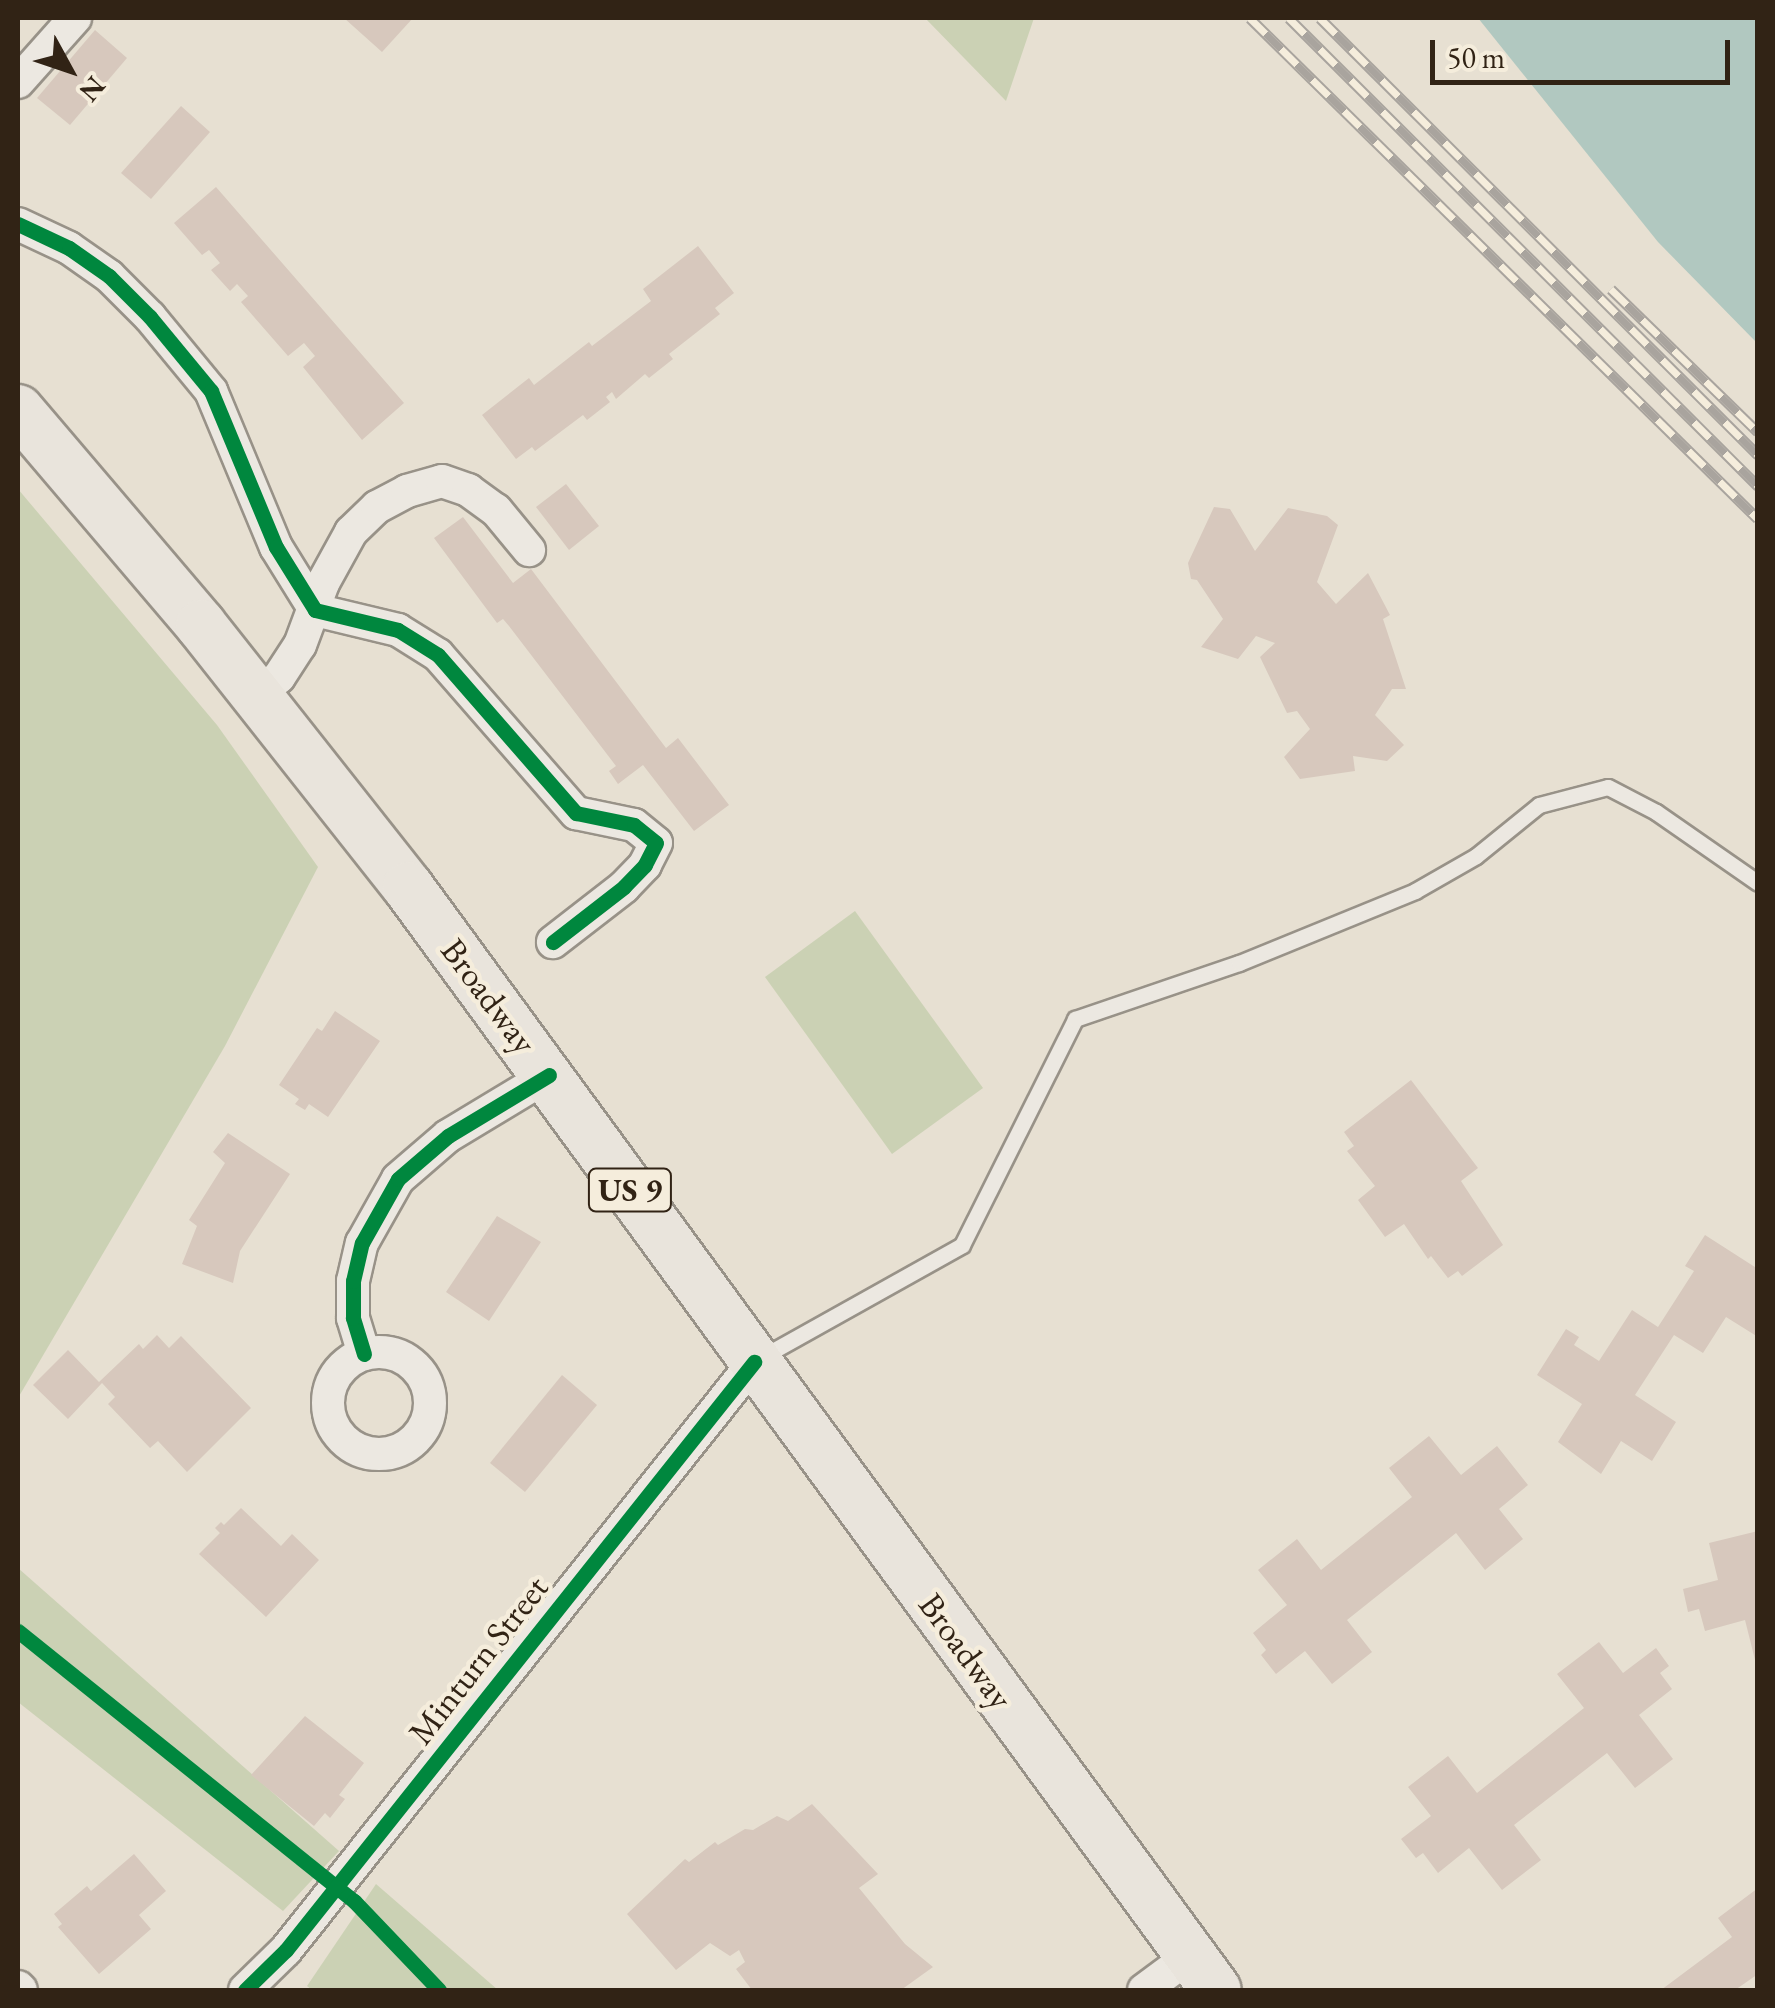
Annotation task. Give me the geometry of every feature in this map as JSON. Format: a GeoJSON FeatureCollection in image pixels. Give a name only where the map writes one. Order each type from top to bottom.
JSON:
{"type":"FeatureCollection","features":[{"type":"Feature","properties":{"kind":"main road","name":"Broadway"},"geometry":{"type":"LineString","coordinates":[[18,410],[256,696],[549,1076],[1203,1973]]}},
{"type":"Feature","properties":{"kind":"street"},"geometry":{"type":"LineString","coordinates":[[18,82],[75,18]]}},
{"type":"Feature","properties":{"kind":"street"},"geometry":{"type":"LineString","coordinates":[[18,224],[69,248],[109,276],[150,317],[211,391],[276,547],[315,610],[398,630],[438,656],[576,813],[634,825],[656,843],[645,865],[624,887],[553,942]]}},
{"type":"Feature","properties":{"kind":"street"},"geometry":{"type":"LineString","coordinates":[[256,696],[279,677],[351,532],[377,507],[407,491],[442,482],[468,490],[496,510],[529,550]]}},
{"type":"Feature","properties":{"kind":"street"},"geometry":{"type":"LineString","coordinates":[[364,1354],[353,1318],[353,1281],[362,1243],[398,1179],[448,1136],[549,1076]]}},
{"type":"Feature","properties":{"kind":"street","name":"Minturn Street"},"geometry":{"type":"LineString","coordinates":[[245,1990],[286,1950],[754,1362]]}},
{"type":"Feature","properties":{"kind":"street"},"geometry":{"type":"LineString","coordinates":[[1144,1990],[1203,1973]]}},
{"type":"Feature","properties":{"kind":"lane"},"geometry":{"type":"LineString","coordinates":[[754,1362],[962,1245],[1075,1019],[1240,962],[1415,891],[1476,856],[1538,806],[1608,787],[1656,812],[1758,883]]}},
{"type":"Feature","properties":{"kind":"green space"},"geometry":{"type":"Polygon","coordinates":[[[925,18],[1034,18],[1006,101],[925,18]]]}},
{"type":"Feature","properties":{"kind":"green space"},"geometry":{"type":"Polygon","coordinates":[[[18,489],[217,725],[318,867],[225,1046],[18,1398],[18,489]]]}},
{"type":"Feature","properties":{"kind":"green space"},"geometry":{"type":"Polygon","coordinates":[[[855,911],[983,1088],[892,1154],[765,977],[855,911]]]}},
{"type":"Feature","properties":{"kind":"green space"},"geometry":{"type":"Polygon","coordinates":[[[18,1568],[339,1851],[283,1911],[18,1702],[18,1568]]]}},
{"type":"Feature","properties":{"kind":"green space"},"geometry":{"type":"Polygon","coordinates":[[[376,1884],[498,1990],[312,1990],[307,1986],[376,1884]]]}},
{"type":"Feature","properties":{"kind":"water"},"geometry":{"type":"Polygon","coordinates":[[[1478,18],[1757,18],[1757,343],[1658,242],[1478,18]]]}},
{"type":"Feature","properties":{"kind":"building"},"geometry":{"type":"Polygon","coordinates":[[[344,18],[413,18],[382,52],[344,18]]]}},
{"type":"Feature","properties":{"kind":"building"},"geometry":{"type":"Polygon","coordinates":[[[95,30],[127,58],[70,125],[37,98],[95,30]]]}},
{"type":"Feature","properties":{"kind":"building"},"geometry":{"type":"Polygon","coordinates":[[[181,106],[210,132],[151,199],[121,173],[181,106]]]}},
{"type":"Feature","properties":{"kind":"building"},"geometry":{"type":"Polygon","coordinates":[[[216,187],[404,403],[362,440],[303,367],[315,356],[304,343],[288,356],[241,302],[248,296],[237,284],[230,291],[211,270],[220,263],[209,250],[202,255],[174,223],[216,187]]]}},
{"type":"Feature","properties":{"kind":"building"},"geometry":{"type":"Polygon","coordinates":[[[698,246],[734,293],[715,308],[720,314],[669,354],[673,359],[649,378],[645,374],[616,399],[612,392],[606,397],[610,402],[587,420],[583,415],[535,451],[532,447],[516,459],[482,415],[529,378],[534,385],[651,301],[643,289],[698,246]]]}},
{"type":"Feature","properties":{"kind":"building"},"geometry":{"type":"Polygon","coordinates":[[[566,484],[599,526],[569,550],[536,507],[566,484]]]}},
{"type":"Feature","properties":{"kind":"building"},"geometry":{"type":"Polygon","coordinates":[[[1214,507],[1230,509],[1255,551],[1288,508],[1327,516],[1338,525],[1317,582],[1336,604],[1368,573],[1390,615],[1383,619],[1406,689],[1392,689],[1375,715],[1404,745],[1387,761],[1353,756],[1355,771],[1300,779],[1284,757],[1310,729],[1297,711],[1287,713],[1260,657],[1275,643],[1256,636],[1238,659],[1201,647],[1223,619],[1197,580],[1191,579],[1188,563],[1214,507]]]}},
{"type":"Feature","properties":{"kind":"building"},"geometry":{"type":"Polygon","coordinates":[[[463,517],[513,583],[531,569],[666,748],[678,738],[729,805],[694,831],[643,765],[618,784],[609,771],[616,766],[509,626],[503,619],[497,623],[434,538],[463,517]]]}},
{"type":"Feature","properties":{"kind":"building"},"geometry":{"type":"Polygon","coordinates":[[[335,1011],[380,1041],[328,1117],[309,1104],[305,1110],[295,1104],[299,1099],[279,1085],[317,1028],[322,1031],[335,1011]]]}},
{"type":"Feature","properties":{"kind":"building"},"geometry":{"type":"Polygon","coordinates":[[[1411,1080],[1478,1168],[1461,1181],[1503,1245],[1462,1276],[1458,1271],[1448,1278],[1431,1256],[1428,1259],[1404,1224],[1385,1237],[1358,1200],[1375,1186],[1347,1151],[1354,1146],[1344,1132],[1411,1080]]]}},
{"type":"Feature","properties":{"kind":"building"},"geometry":{"type":"Polygon","coordinates":[[[228,1133],[290,1174],[240,1251],[233,1283],[182,1264],[197,1226],[189,1220],[225,1163],[213,1152],[228,1133]]]}},
{"type":"Feature","properties":{"kind":"building"},"geometry":{"type":"Polygon","coordinates":[[[497,1216],[541,1242],[489,1321],[446,1292],[497,1216]]]}},
{"type":"Feature","properties":{"kind":"building"},"geometry":{"type":"Polygon","coordinates":[[[1705,1235],[1758,1269],[1758,1337],[1726,1317],[1703,1353],[1674,1335],[1635,1395],[1676,1422],[1652,1461],[1621,1441],[1601,1474],[1558,1442],[1582,1404],[1537,1375],[1566,1329],[1579,1337],[1574,1345],[1599,1361],[1632,1310],[1658,1327],[1694,1271],[1685,1266],[1705,1235]]]}},
{"type":"Feature","properties":{"kind":"building"},"geometry":{"type":"Polygon","coordinates":[[[157,1335],[169,1348],[181,1336],[251,1408],[187,1472],[158,1441],[150,1448],[108,1404],[115,1397],[102,1383],[68,1419],[33,1385],[68,1350],[99,1382],[139,1344],[143,1349],[157,1335]]]}},
{"type":"Feature","properties":{"kind":"building"},"geometry":{"type":"Polygon","coordinates":[[[562,1375],[597,1405],[525,1492],[490,1463],[562,1375]]]}},
{"type":"Feature","properties":{"kind":"building"},"geometry":{"type":"Polygon","coordinates":[[[1429,1436],[1461,1475],[1497,1446],[1528,1485],[1499,1509],[1523,1539],[1485,1570],[1456,1533],[1347,1620],[1372,1652],[1332,1684],[1305,1651],[1276,1674],[1261,1655],[1266,1650],[1253,1633],[1287,1605],[1258,1570],[1297,1539],[1321,1570],[1412,1497],[1389,1468],[1429,1436]]]}},
{"type":"Feature","properties":{"kind":"building"},"geometry":{"type":"Polygon","coordinates":[[[241,1508],[281,1546],[292,1534],[319,1560],[266,1617],[199,1554],[220,1533],[215,1528],[221,1522],[224,1525],[241,1508]]]}},
{"type":"Feature","properties":{"kind":"building"},"geometry":{"type":"Polygon","coordinates":[[[1758,1531],[1756,1664],[1745,1620],[1705,1631],[1699,1609],[1688,1612],[1683,1589],[1718,1580],[1709,1543],[1758,1531]]]}},
{"type":"Feature","properties":{"kind":"building"},"geometry":{"type":"Polygon","coordinates":[[[1599,1642],[1623,1673],[1656,1648],[1669,1666],[1660,1673],[1672,1689],[1639,1715],[1673,1759],[1635,1788],[1607,1753],[1514,1825],[1541,1860],[1502,1890],[1469,1848],[1438,1873],[1423,1853],[1416,1858],[1401,1839],[1431,1816],[1408,1787],[1448,1756],[1477,1793],[1584,1708],[1557,1674],[1599,1642]]]}},
{"type":"Feature","properties":{"kind":"building"},"geometry":{"type":"Polygon","coordinates":[[[305,1716],[364,1763],[339,1795],[345,1799],[330,1818],[325,1813],[314,1826],[251,1775],[305,1716]]]}},
{"type":"Feature","properties":{"kind":"building"},"geometry":{"type":"Polygon","coordinates":[[[812,1804],[878,1874],[859,1888],[905,1944],[933,1967],[901,1990],[752,1990],[736,1969],[745,1962],[739,1950],[730,1956],[710,1943],[676,1970],[627,1914],[685,1859],[689,1862],[715,1842],[718,1845],[777,1816],[788,1821],[812,1804]]]}},
{"type":"Feature","properties":{"kind":"building"},"geometry":{"type":"Polygon","coordinates":[[[134,1854],[166,1891],[139,1915],[151,1929],[99,1974],[58,1927],[62,1924],[54,1914],[87,1886],[91,1891],[134,1854]]]}},
{"type":"Feature","properties":{"kind":"building"},"geometry":{"type":"Polygon","coordinates":[[[1758,1888],[1758,1974],[1735,1990],[1661,1990],[1732,1937],[1718,1918],[1758,1888]]]}},
{"type":"Feature","properties":{"kind":"railway"},"geometry":{"type":"LineString","coordinates":[[1250,18],[1758,519]]}},
{"type":"Feature","properties":{"kind":"railway"},"geometry":{"type":"LineString","coordinates":[[1289,18],[1758,486]]}},
{"type":"Feature","properties":{"kind":"railway"},"geometry":{"type":"LineString","coordinates":[[1320,18],[1758,455]]}},
{"type":"Feature","properties":{"kind":"railway"},"geometry":{"type":"LineString","coordinates":[[1611,289],[1758,432]]}},
{"type":"Feature","properties":{"kind":"cycle path"},"geometry":{"type":"LineString","coordinates":[[18,224],[69,248],[109,276],[150,317],[211,391],[276,547],[315,610],[398,630],[438,655],[576,813],[634,825],[656,843],[645,865],[624,887],[553,942]]}},
{"type":"Feature","properties":{"kind":"cycle path"},"geometry":{"type":"LineString","coordinates":[[364,1354],[353,1318],[353,1281],[362,1243],[398,1179],[448,1136],[549,1075]]}},
{"type":"Feature","properties":{"kind":"cycle path"},"geometry":{"type":"LineString","coordinates":[[245,1990],[286,1950],[754,1362]]}},
{"type":"Feature","properties":{"kind":"cycle path"},"geometry":{"type":"LineString","coordinates":[[18,1631],[354,1901],[439,1990]]}}]}
